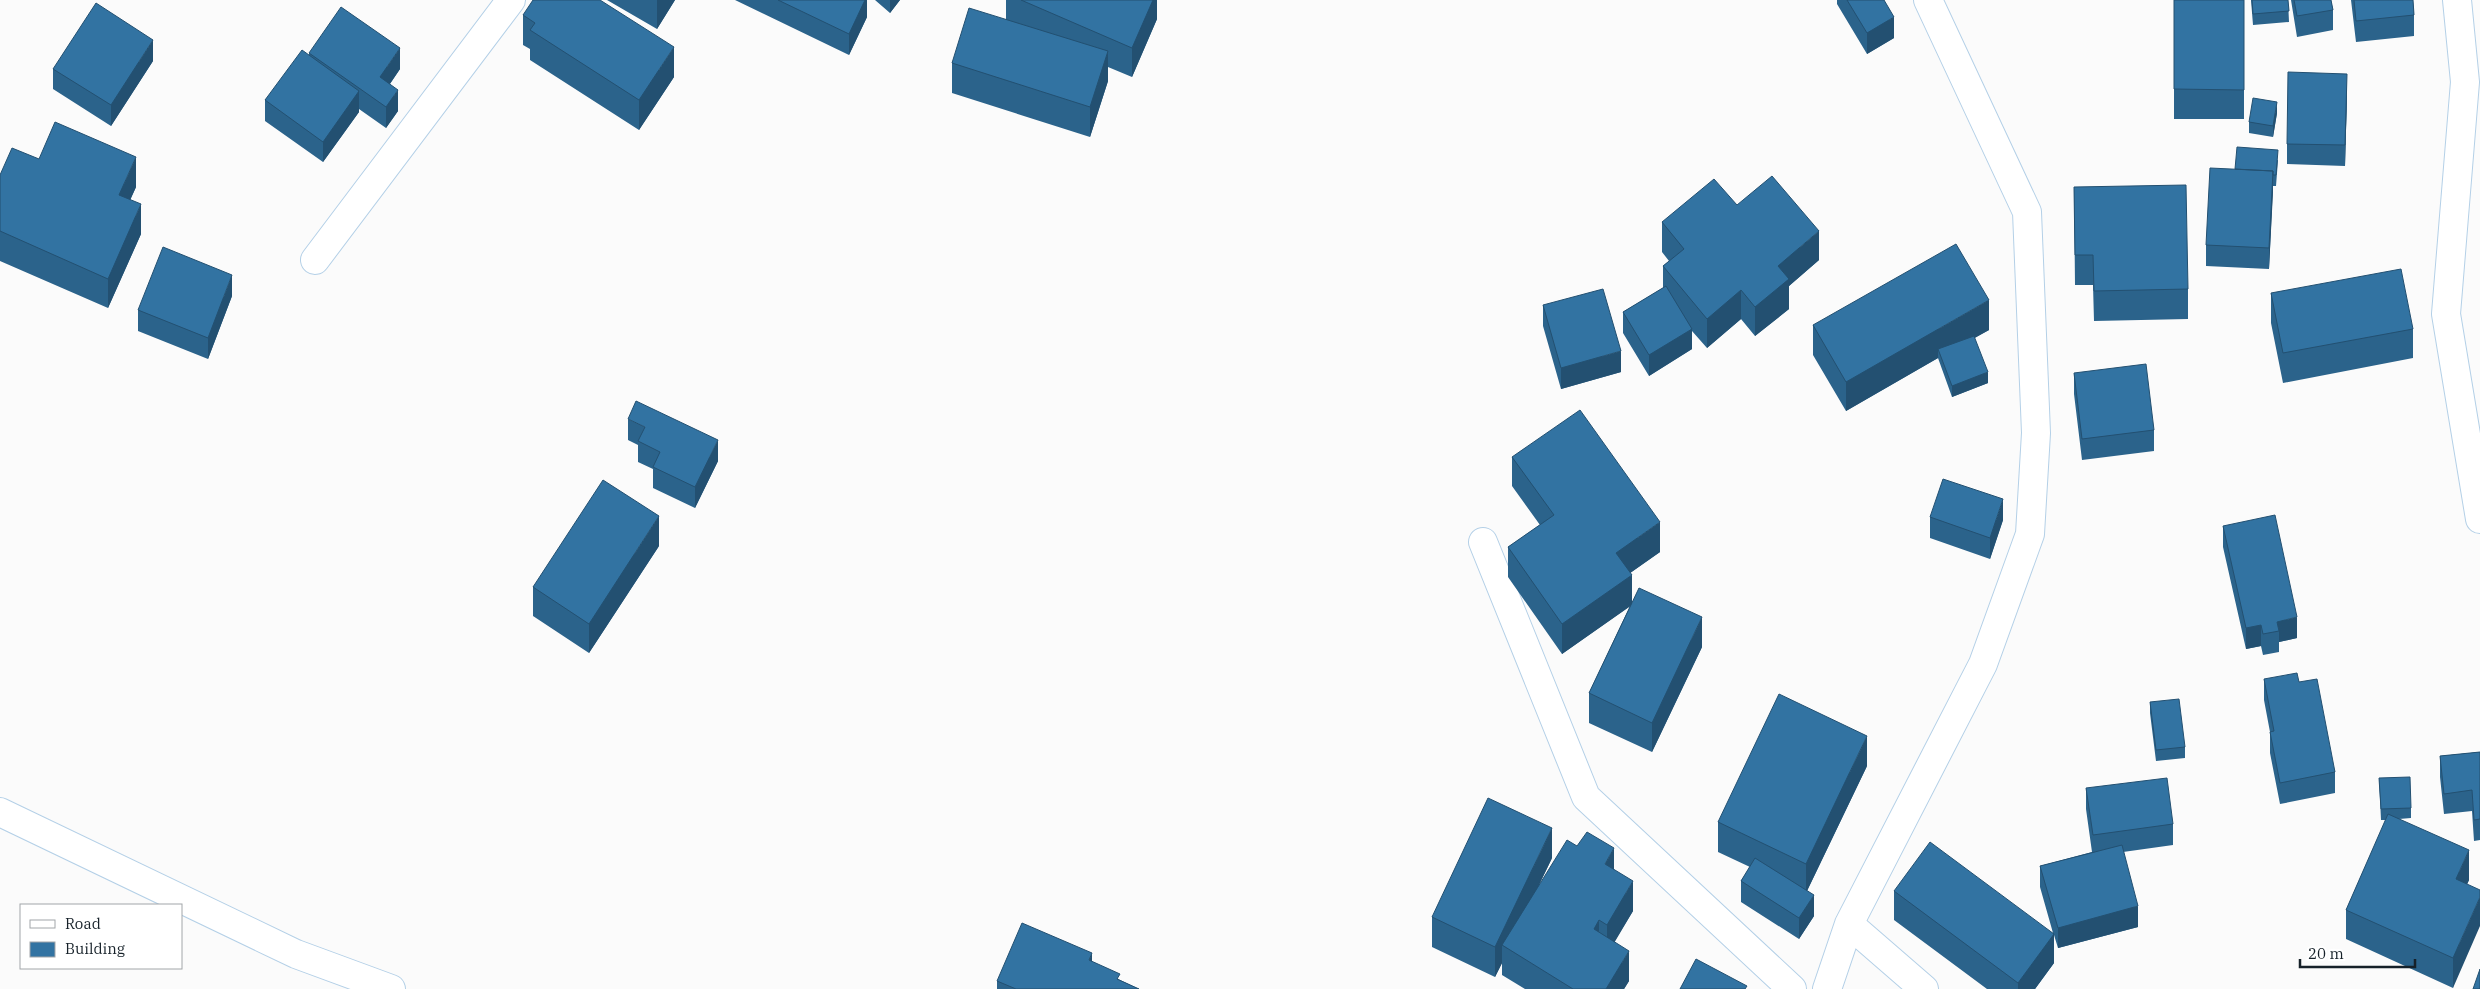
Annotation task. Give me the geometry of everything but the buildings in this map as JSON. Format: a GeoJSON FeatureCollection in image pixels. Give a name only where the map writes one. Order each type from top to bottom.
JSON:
{"type":"FeatureCollection","features":[{"type":"Feature","properties":{"kind":"street"},"geometry":{"type":"LineString","coordinates":[[315,260],[511,0]]}},
{"type":"Feature","properties":{"kind":"street"},"geometry":{"type":"LineString","coordinates":[[1827,989],[1849,924],[1984,664],[2030,534],[2036,433],[2027,212],[1928,0]]}},
{"type":"Feature","properties":{"kind":"street"},"geometry":{"type":"LineString","coordinates":[[2456,0],[2465,82],[2446,314],[2480,519]]}},
{"type":"Feature","properties":{"kind":"street"},"geometry":{"type":"LineString","coordinates":[[1483,542],[1586,797],[1792,989]]}},
{"type":"Feature","properties":{"kind":"street"},"geometry":{"type":"LineString","coordinates":[[0,812],[296,954],[391,989]]}},
{"type":"Feature","properties":{"kind":"street"},"geometry":{"type":"LineString","coordinates":[[1849,924],[1924,989]]}}]}
